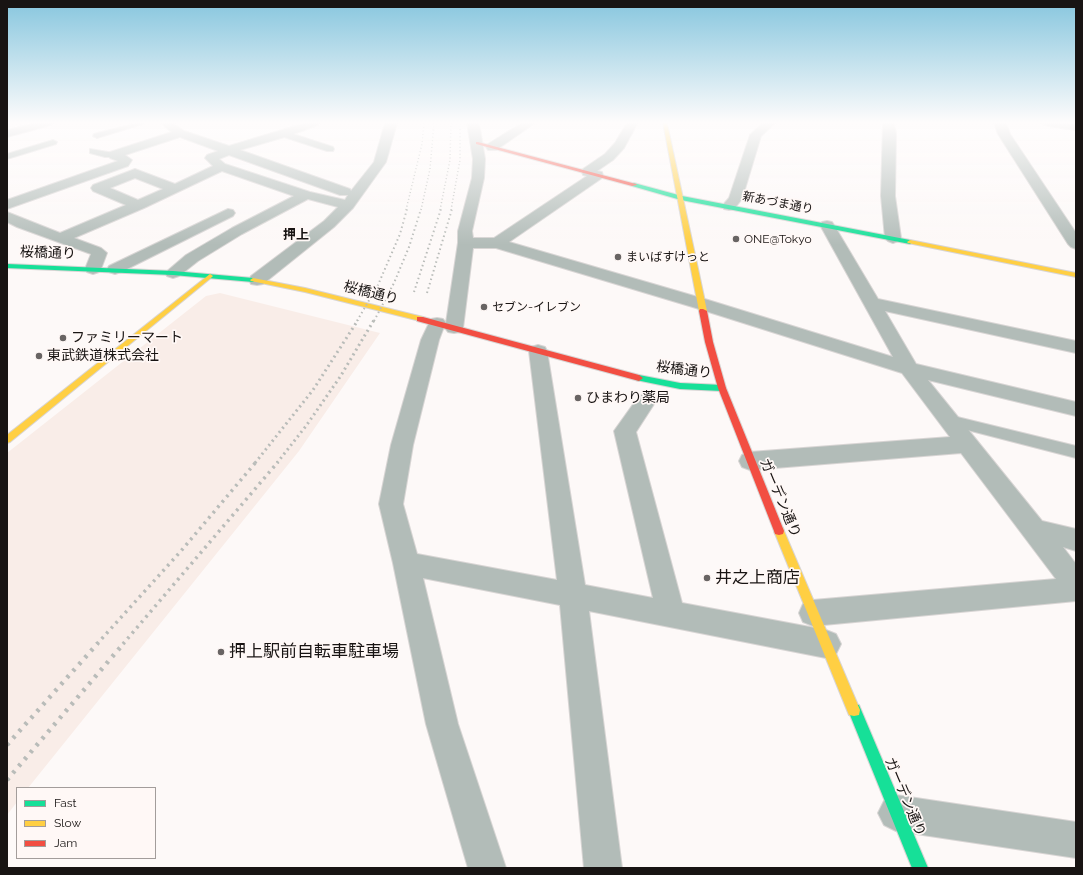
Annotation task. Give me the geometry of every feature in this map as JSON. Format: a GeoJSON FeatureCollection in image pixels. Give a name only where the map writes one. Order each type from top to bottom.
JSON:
{"type":"FeatureCollection","features":[{"type":"Feature","properties":{"kind":"street"},"geometry":{"type":"LineString","coordinates":[[7,205],[122,164]]}},
{"type":"Feature","properties":{"kind":"street"},"geometry":{"type":"LineString","coordinates":[[217,164],[221,167],[306,195],[352,200]]}},
{"type":"Feature","properties":{"kind":"street"},"geometry":{"type":"LineString","coordinates":[[263,164],[352,200]]}},
{"type":"Feature","properties":{"kind":"street"},"geometry":{"type":"LineString","coordinates":[[257,280],[329,224],[352,200],[379,164]]}},
{"type":"Feature","properties":{"kind":"street"},"geometry":{"type":"LineString","coordinates":[[479,164],[478,178],[465,231],[466,243],[445,326],[430,340],[402,445],[391,504],[406,563],[442,724],[487,868]]}},
{"type":"Feature","properties":{"kind":"street","name":"新あづま通り"},"geometry":{"type":"LineString","coordinates":[[557,164],[680,198],[827,225],[1076,276]]}},
{"type":"Feature","properties":{"kind":"street"},"geometry":{"type":"LineString","coordinates":[[497,243],[592,173],[602,164]]}},
{"type":"Feature","properties":{"kind":"street","name":"ガーデン通り"},"geometry":{"type":"LineString","coordinates":[[673,164],[709,342],[722,388],[750,461],[920,868]]}},
{"type":"Feature","properties":{"kind":"street"},"geometry":{"type":"LineString","coordinates":[[729,206],[735,199],[747,164]]}},
{"type":"Feature","properties":{"kind":"street"},"geometry":{"type":"LineString","coordinates":[[889,164],[888,196],[893,238]]}},
{"type":"Feature","properties":{"kind":"street"},"geometry":{"type":"LineString","coordinates":[[1024,164],[1076,244]]}},
{"type":"Feature","properties":{"kind":"street"},"geometry":{"type":"LineString","coordinates":[[61,238],[139,205],[221,167]]}},
{"type":"Feature","properties":{"kind":"street"},"geometry":{"type":"LineString","coordinates":[[139,205],[98,188],[135,174],[175,189]]}},
{"type":"Feature","properties":{"kind":"street"},"geometry":{"type":"LineString","coordinates":[[173,273],[192,258],[237,231],[306,195]]}},
{"type":"Feature","properties":{"kind":"street"},"geometry":{"type":"LineString","coordinates":[[115,270],[228,213]]}},
{"type":"Feature","properties":{"kind":"street"},"geometry":{"type":"LineString","coordinates":[[7,216],[22,224],[100,253],[93,269]]}},
{"type":"Feature","properties":{"kind":"street"},"geometry":{"type":"LineString","coordinates":[[827,225],[909,369],[1076,584]]}},
{"type":"Feature","properties":{"kind":"street"},"geometry":{"type":"LineString","coordinates":[[466,243],[497,243],[702,304],[909,369],[1076,409]]}},
{"type":"Feature","properties":{"kind":"street","name":"桜橋通り"},"geometry":{"type":"LineString","coordinates":[[7,266],[173,273],[257,280],[305,290],[655,382],[680,386],[722,388]]}},
{"type":"Feature","properties":{"kind":"street"},"geometry":{"type":"LineString","coordinates":[[7,440],[210,276]]}},
{"type":"Feature","properties":{"kind":"street"},"geometry":{"type":"LineString","coordinates":[[872,303],[1076,347]]}},
{"type":"Feature","properties":{"kind":"street"},"geometry":{"type":"LineString","coordinates":[[538,351],[573,595],[603,868]]}},
{"type":"Feature","properties":{"kind":"street"},"geometry":{"type":"LineString","coordinates":[[646,401],[625,431],[671,614]]}},
{"type":"Feature","properties":{"kind":"street"},"geometry":{"type":"LineString","coordinates":[[750,461],[967,444]]}},
{"type":"Feature","properties":{"kind":"street"},"geometry":{"type":"LineString","coordinates":[[1033,529],[1076,540]]}},
{"type":"Feature","properties":{"kind":"street"},"geometry":{"type":"LineString","coordinates":[[406,563],[826,644]]}},
{"type":"Feature","properties":{"kind":"street"},"geometry":{"type":"LineString","coordinates":[[813,613],[1076,590]]}},
{"type":"Feature","properties":{"kind":"street"},"geometry":{"type":"LineString","coordinates":[[896,813],[1076,840]]}},
{"type":"Feature","properties":{"kind":"lane"},"geometry":{"type":"LineString","coordinates":[[949,420],[1076,452]]}},
{"type":"Feature","properties":{"kind":"shaded area"},"geometry":{"type":"Polygon","coordinates":[[[220,293],[380,333],[299,451],[29,787],[16,787],[16,803],[7,815],[7,453],[206,296],[220,293]]]}},
{"type":"Feature","properties":{"kind":"railway"},"geometry":{"type":"LineString","coordinates":[[406,210],[417,164]]}},
{"type":"Feature","properties":{"kind":"railway"},"geometry":{"type":"LineString","coordinates":[[421,210],[430,164]]}},
{"type":"Feature","properties":{"kind":"railway"},"geometry":{"type":"LineString","coordinates":[[440,210],[449,164]]}},
{"type":"Feature","properties":{"kind":"railway"},"geometry":{"type":"LineString","coordinates":[[451,210],[459,164]]}},
{"type":"Feature","properties":{"kind":"railway"},"geometry":{"type":"LineString","coordinates":[[357,321],[378,285],[400,234],[407,209]]}},
{"type":"Feature","properties":{"kind":"railway"},"geometry":{"type":"LineString","coordinates":[[374,321],[394,283],[409,247],[421,209]]}},
{"type":"Feature","properties":{"kind":"railway"},"geometry":{"type":"LineString","coordinates":[[414,292],[441,209]]}},
{"type":"Feature","properties":{"kind":"railway"},"geometry":{"type":"LineString","coordinates":[[427,293],[452,209]]}},
{"type":"Feature","properties":{"kind":"railway"},"geometry":{"type":"LineString","coordinates":[[255,463],[313,390],[358,320]]}},
{"type":"Feature","properties":{"kind":"railway"},"geometry":{"type":"LineString","coordinates":[[277,463],[306,426],[340,377],[374,320]]}},
{"type":"Feature","properties":{"kind":"railway"},"geometry":{"type":"LineString","coordinates":[[97,644],[181,551],[256,462]]}},
{"type":"Feature","properties":{"kind":"railway"},"geometry":{"type":"LineString","coordinates":[[123,644],[278,462]]}},
{"type":"Feature","properties":{"kind":"railway"},"geometry":{"type":"LineString","coordinates":[[7,745],[98,643]]}},
{"type":"Feature","properties":{"kind":"railway"},"geometry":{"type":"LineString","coordinates":[[7,780],[124,643]]}},
{"type":"Feature","properties":{"kind":"traffic: fast"},"geometry":{"type":"LineString","coordinates":[[634,185],[681,198],[910,242]]}},
{"type":"Feature","properties":{"kind":"traffic: fast"},"geometry":{"type":"LineString","coordinates":[[7,266],[173,273],[253,280]]}},
{"type":"Feature","properties":{"kind":"traffic: fast"},"geometry":{"type":"LineString","coordinates":[[639,378],[680,386],[722,388]]}},
{"type":"Feature","properties":{"kind":"traffic: fast"},"geometry":{"type":"LineString","coordinates":[[854,710],[920,868]]}},
{"type":"Feature","properties":{"kind":"traffic: slow"},"geometry":{"type":"LineString","coordinates":[[673,164],[703,311]]}},
{"type":"Feature","properties":{"kind":"traffic: slow"},"geometry":{"type":"LineString","coordinates":[[910,242],[1076,275]]}},
{"type":"Feature","properties":{"kind":"traffic: slow"},"geometry":{"type":"LineString","coordinates":[[7,440],[210,276]]}},
{"type":"Feature","properties":{"kind":"traffic: slow"},"geometry":{"type":"LineString","coordinates":[[253,280],[305,290],[420,319]]}},
{"type":"Feature","properties":{"kind":"traffic: slow"},"geometry":{"type":"LineString","coordinates":[[779,531],[854,710]]}},
{"type":"Feature","properties":{"kind":"traffic: jam"},"geometry":{"type":"LineString","coordinates":[[555,164],[634,185]]}},
{"type":"Feature","properties":{"kind":"traffic: jam"},"geometry":{"type":"LineString","coordinates":[[703,311],[709,342],[722,388],[779,531]]}},
{"type":"Feature","properties":{"kind":"traffic: jam"},"geometry":{"type":"LineString","coordinates":[[420,319],[639,378]]}},
{"type":"Feature","properties":{"kind":"place","name":"ONE@Tokyo"},"geometry":{"type":"Point","coordinates":[736,239]}},
{"type":"Feature","properties":{"kind":"place","name":"まいばすけっと"},"geometry":{"type":"Point","coordinates":[618,257]}},
{"type":"Feature","properties":{"kind":"place","name":"セブン-イレブン"},"geometry":{"type":"Point","coordinates":[484,307]}},
{"type":"Feature","properties":{"kind":"place","name":"ファミリーマート"},"geometry":{"type":"Point","coordinates":[63,338]}},
{"type":"Feature","properties":{"kind":"place","name":"東武鉄道株式会社"},"geometry":{"type":"Point","coordinates":[39,356]}},
{"type":"Feature","properties":{"kind":"place","name":"ひまわり薬局"},"geometry":{"type":"Point","coordinates":[578,398]}},
{"type":"Feature","properties":{"kind":"place","name":"井之上商店"},"geometry":{"type":"Point","coordinates":[707,578]}},
{"type":"Feature","properties":{"kind":"place","name":"押上駅前自転車駐車場"},"geometry":{"type":"Point","coordinates":[221,652]}},
{"type":"Feature","properties":{"kind":"district","name":"押上"},"geometry":{"type":"Point","coordinates":[296,235]}}]}
